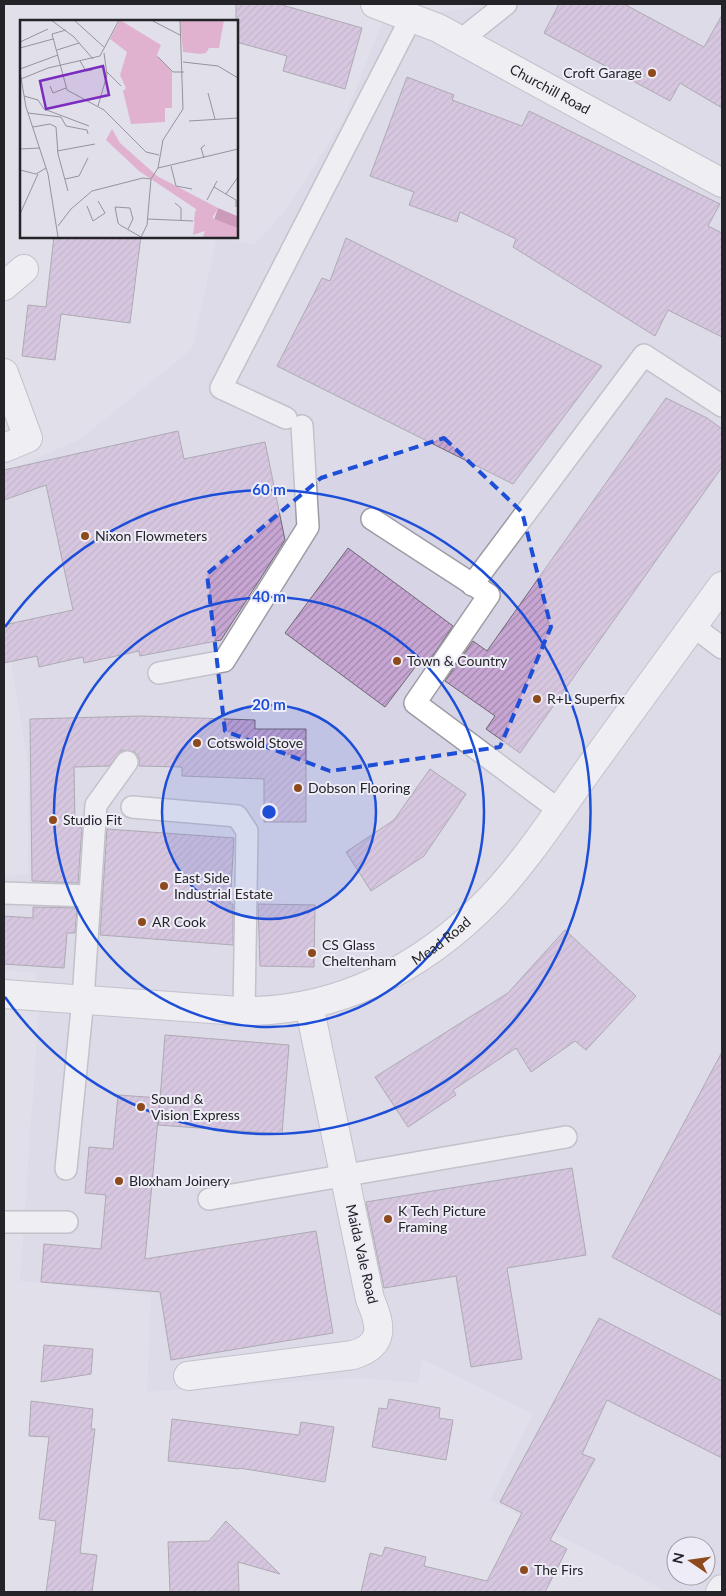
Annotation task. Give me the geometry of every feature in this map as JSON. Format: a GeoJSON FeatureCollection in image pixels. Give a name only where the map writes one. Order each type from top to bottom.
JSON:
{"type":"FeatureCollection","features":[{"type":"Feature","properties":{"kind":"street","name":"Churchill Road"},"geometry":{"type":"LineString","coordinates":[[375,4],[461,40],[722,183]]}},
{"type":"Feature","properties":{"kind":"street"},"geometry":{"type":"LineString","coordinates":[[4,373],[28,438],[4,448]]}},
{"type":"Feature","properties":{"kind":"street","name":"Mead Road"},"geometry":{"type":"LineString","coordinates":[[4,994],[244,1011],[277,1010],[310,1006],[342,997],[374,984],[403,969],[462,925],[491,898],[559,810],[722,586]]}},
{"type":"Feature","properties":{"kind":"street","name":"Maida Vale Road"},"geometry":{"type":"LineString","coordinates":[[188,1376],[353,1355],[364,1351],[373,1344],[380,1326],[370,1299],[310,1006]]}},
{"type":"Feature","properties":{"kind":"lane"},"geometry":{"type":"LineString","coordinates":[[461,40],[506,4]]}},
{"type":"Feature","properties":{"kind":"lane"},"geometry":{"type":"LineString","coordinates":[[159,673],[224,661],[308,527],[294,422],[221,388],[411,18]]}},
{"type":"Feature","properties":{"kind":"lane"},"geometry":{"type":"LineString","coordinates":[[472,585],[644,355],[722,406]]}},
{"type":"Feature","properties":{"kind":"lane"},"geometry":{"type":"LineString","coordinates":[[372,519],[489,595],[415,703],[559,810]]}},
{"type":"Feature","properties":{"kind":"lane"},"geometry":{"type":"LineString","coordinates":[[693,626],[722,648]]}},
{"type":"Feature","properties":{"kind":"lane"},"geometry":{"type":"LineString","coordinates":[[66,1169],[83,999],[96,805],[126,762]]}},
{"type":"Feature","properties":{"kind":"lane"},"geometry":{"type":"LineString","coordinates":[[132,807],[237,816],[247,831],[244,1011]]}},
{"type":"Feature","properties":{"kind":"lane"},"geometry":{"type":"LineString","coordinates":[[4,893],[90,896]]}},
{"type":"Feature","properties":{"kind":"lane"},"geometry":{"type":"LineString","coordinates":[[209,1199],[566,1137]]}},
{"type":"Feature","properties":{"kind":"lane"},"geometry":{"type":"LineString","coordinates":[[4,1222],[67,1222]]}},
{"type":"Feature","properties":{"kind":"highlighted area"},"geometry":{"type":"Polygon","coordinates":[[[444,438],[522,512],[551,627],[500,747],[330,771],[225,731],[207,574],[321,478],[444,438]]]}},
{"type":"Feature","properties":{"kind":"shaded area"},"geometry":{"type":"Polygon","coordinates":[[[488,4],[722,4],[722,1592],[668,1592],[490,1500],[533,1414],[422,1359],[419,1383],[356,1378],[147,1392],[151,1295],[20,1281],[39,1006],[35,973],[4,970],[4,876],[28,874],[28,765],[4,619],[4,473],[80,439],[192,349],[217,238],[225,238],[254,245],[285,211],[345,117],[383,20],[488,4]]]}},
{"type":"Feature","properties":{"kind":"building"},"geometry":{"type":"Polygon","coordinates":[[[236,4],[279,4],[362,28],[345,89],[283,71],[287,56],[238,43],[238,20],[236,20],[236,4]]]}},
{"type":"Feature","properties":{"kind":"building","name":"Croft Garage"},"geometry":{"type":"Polygon","coordinates":[[[559,4],[624,4],[704,47],[722,15],[722,108],[680,83],[670,101],[544,33],[559,4]]]}},
{"type":"Feature","properties":{"kind":"building"},"geometry":{"type":"Polygon","coordinates":[[[407,77],[454,95],[452,100],[522,126],[529,111],[720,204],[708,226],[722,233],[722,337],[668,310],[655,336],[513,247],[516,239],[460,212],[457,222],[409,205],[414,192],[370,176],[407,77]]]}},
{"type":"Feature","properties":{"kind":"building"},"geometry":{"type":"Polygon","coordinates":[[[54,238],[141,238],[130,323],[61,314],[55,360],[22,356],[28,305],[46,307],[54,238]]]}},
{"type":"Feature","properties":{"kind":"building"},"geometry":{"type":"Polygon","coordinates":[[[346,238],[602,366],[513,484],[277,366],[322,278],[330,281],[346,238]]]}},
{"type":"Feature","properties":{"kind":"building"},"geometry":{"type":"Polygon","coordinates":[[[666,398],[707,418],[722,429],[722,467],[520,753],[486,729],[495,716],[445,681],[473,641],[487,651],[666,398]]]}},
{"type":"Feature","properties":{"kind":"building"},"geometry":{"type":"Polygon","coordinates":[[[178,431],[184,459],[265,442],[285,540],[221,640],[140,656],[139,651],[84,663],[83,657],[39,667],[37,656],[4,663],[4,625],[73,610],[46,485],[4,500],[4,470],[178,431]]]}},
{"type":"Feature","properties":{"kind":"building"},"geometry":{"type":"Polygon","coordinates":[[[348,548],[453,626],[425,667],[419,662],[385,707],[285,633],[348,548]]]}},
{"type":"Feature","properties":{"kind":"building"},"geometry":{"type":"Polygon","coordinates":[[[141,716],[255,720],[255,729],[306,729],[306,822],[264,822],[264,779],[182,776],[182,767],[139,766],[139,757],[135,752],[122,750],[109,766],[74,767],[75,826],[82,827],[78,883],[32,881],[30,719],[141,716]]]}},
{"type":"Feature","properties":{"kind":"building"},"geometry":{"type":"Polygon","coordinates":[[[430,769],[466,794],[424,856],[371,891],[346,852],[394,820],[430,769]]]}},
{"type":"Feature","properties":{"kind":"building","name":"East Side Industrial Estate"},"geometry":{"type":"Polygon","coordinates":[[[107,829],[234,838],[230,904],[233,904],[233,945],[100,935],[107,829]]]}},
{"type":"Feature","properties":{"kind":"building"},"geometry":{"type":"Polygon","coordinates":[[[258,904],[315,905],[314,967],[260,966],[258,904]]]}},
{"type":"Feature","properties":{"kind":"building"},"geometry":{"type":"Polygon","coordinates":[[[33,907],[77,908],[75,933],[67,933],[64,968],[4,964],[4,916],[33,918],[33,907]]]}},
{"type":"Feature","properties":{"kind":"building"},"geometry":{"type":"Polygon","coordinates":[[[565,930],[636,996],[586,1050],[575,1041],[531,1072],[516,1048],[453,1090],[456,1095],[408,1127],[375,1077],[508,993],[565,930]]]}},
{"type":"Feature","properties":{"kind":"building"},"geometry":{"type":"Polygon","coordinates":[[[165,1035],[289,1045],[282,1134],[158,1125],[165,1035]]]}},
{"type":"Feature","properties":{"kind":"building"},"geometry":{"type":"Polygon","coordinates":[[[722,1052],[722,1316],[612,1257],[722,1052]]]}},
{"type":"Feature","properties":{"kind":"building"},"geometry":{"type":"Polygon","coordinates":[[[118,1095],[160,1098],[145,1259],[316,1231],[333,1333],[171,1360],[160,1292],[41,1282],[44,1244],[101,1249],[106,1195],[85,1193],[89,1147],[113,1149],[118,1095]]]}},
{"type":"Feature","properties":{"kind":"building"},"geometry":{"type":"Polygon","coordinates":[[[572,1168],[586,1255],[507,1268],[522,1359],[471,1367],[456,1276],[384,1288],[366,1202],[572,1168]]]}},
{"type":"Feature","properties":{"kind":"building"},"geometry":{"type":"Polygon","coordinates":[[[599,1318],[722,1381],[722,1458],[607,1400],[582,1454],[595,1459],[550,1540],[567,1549],[545,1592],[361,1592],[370,1553],[382,1556],[385,1547],[426,1557],[424,1566],[487,1581],[522,1513],[500,1502],[599,1318]]]}},
{"type":"Feature","properties":{"kind":"building"},"geometry":{"type":"Polygon","coordinates":[[[44,1345],[93,1349],[91,1374],[41,1382],[44,1345]]]}},
{"type":"Feature","properties":{"kind":"building"},"geometry":{"type":"Polygon","coordinates":[[[389,1399],[440,1408],[439,1418],[453,1420],[446,1460],[372,1447],[379,1408],[387,1409],[389,1399]]]}},
{"type":"Feature","properties":{"kind":"building"},"geometry":{"type":"Polygon","coordinates":[[[31,1401],[93,1409],[91,1429],[95,1429],[80,1553],[97,1555],[92,1592],[46,1592],[56,1521],[39,1519],[49,1437],[29,1436],[31,1401]]]}},
{"type":"Feature","properties":{"kind":"building"},"geometry":{"type":"Polygon","coordinates":[[[172,1419],[299,1435],[301,1422],[334,1427],[325,1482],[239,1468],[168,1461],[172,1419]]]}},
{"type":"Feature","properties":{"kind":"building"},"geometry":{"type":"Polygon","coordinates":[[[226,1521],[280,1574],[238,1562],[239,1591],[170,1592],[168,1542],[209,1541],[226,1521]]]}},
{"type":"Feature","properties":{"kind":"place","name":"Croft Garage"},"geometry":{"type":"Point","coordinates":[652,73]}},
{"type":"Feature","properties":{"kind":"place","name":"Nixon Flowmeters"},"geometry":{"type":"Point","coordinates":[85,536]}},
{"type":"Feature","properties":{"kind":"place","name":"Town & Country"},"geometry":{"type":"Point","coordinates":[397,661]}},
{"type":"Feature","properties":{"kind":"place","name":"R+L Superfix"},"geometry":{"type":"Point","coordinates":[537,699]}},
{"type":"Feature","properties":{"kind":"place","name":"Cotswold Stove"},"geometry":{"type":"Point","coordinates":[197,743]}},
{"type":"Feature","properties":{"kind":"place","name":"Dobson Flooring"},"geometry":{"type":"Point","coordinates":[298,788]}},
{"type":"Feature","properties":{"kind":"place","name":"Studio Fit"},"geometry":{"type":"Point","coordinates":[53,820]}},
{"type":"Feature","properties":{"kind":"place","name":"East Side Industrial Estate"},"geometry":{"type":"Point","coordinates":[164,886]}},
{"type":"Feature","properties":{"kind":"place","name":"AR Cook"},"geometry":{"type":"Point","coordinates":[142,922]}},
{"type":"Feature","properties":{"kind":"place","name":"CS Glass Cheltenham"},"geometry":{"type":"Point","coordinates":[312,953]}},
{"type":"Feature","properties":{"kind":"place","name":"Sound & Vision Express"},"geometry":{"type":"Point","coordinates":[141,1107]}},
{"type":"Feature","properties":{"kind":"place","name":"Bloxham Joinery"},"geometry":{"type":"Point","coordinates":[119,1181]}},
{"type":"Feature","properties":{"kind":"place","name":"K Tech Picture Framing"},"geometry":{"type":"Point","coordinates":[388,1219]}},
{"type":"Feature","properties":{"kind":"place","name":"The Firs"},"geometry":{"type":"Point","coordinates":[524,1570]}}]}
